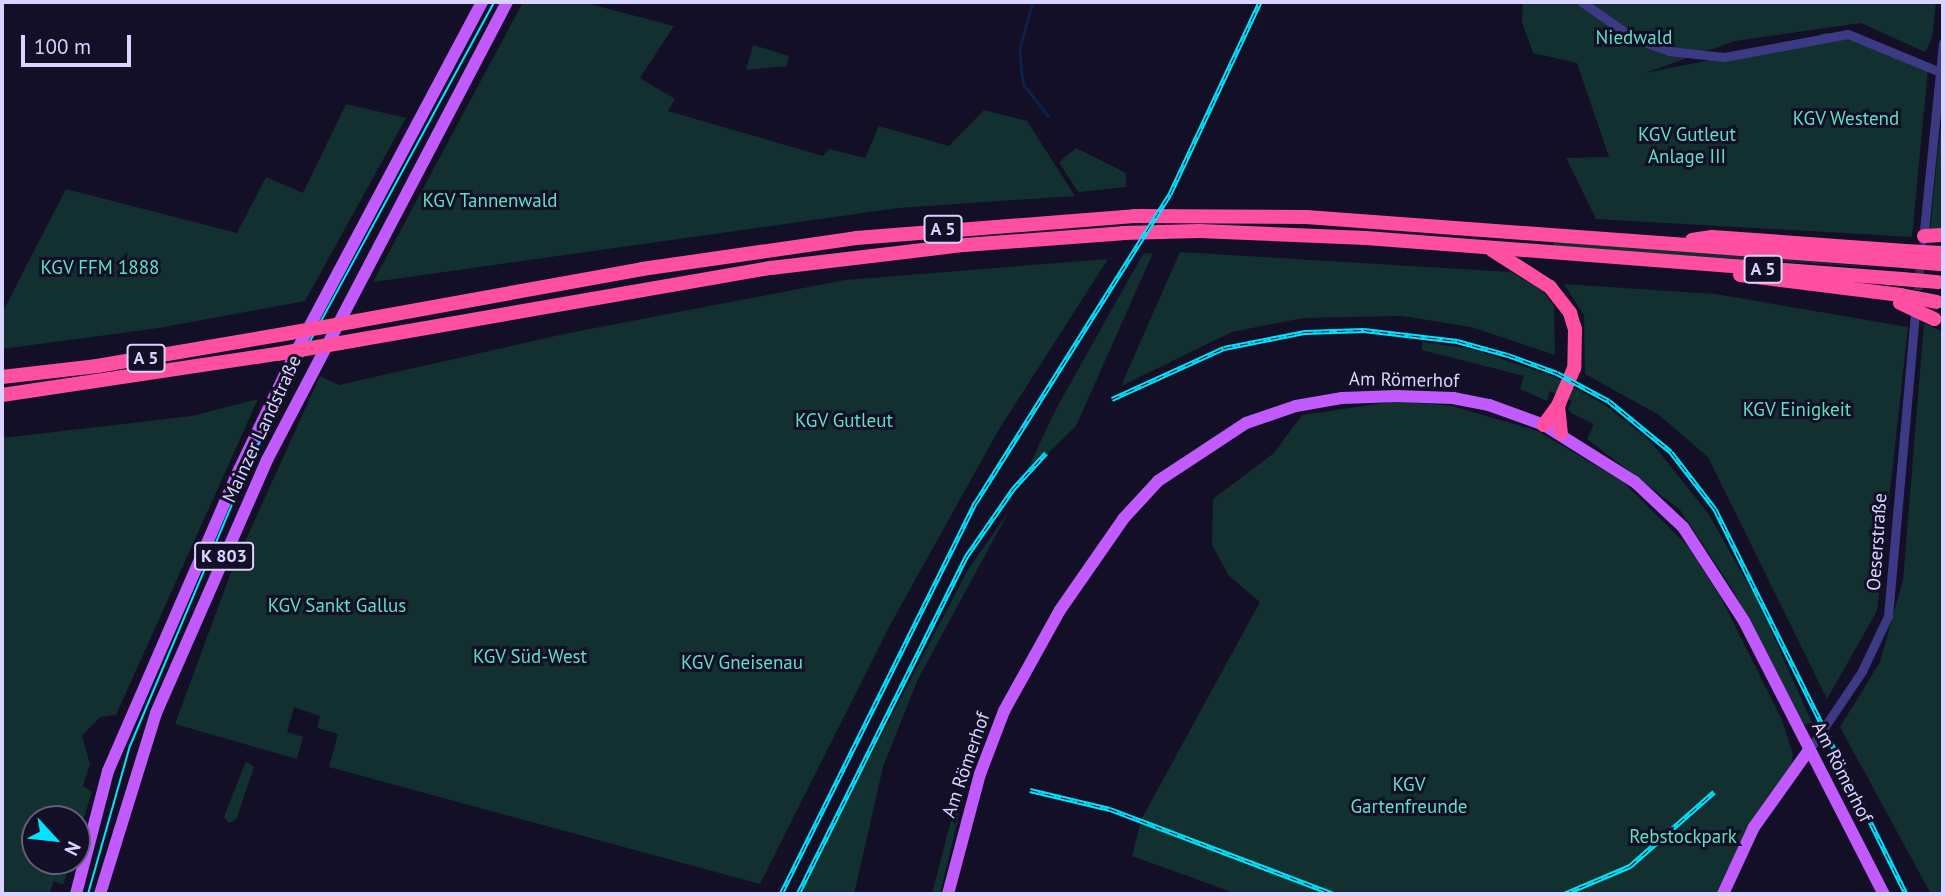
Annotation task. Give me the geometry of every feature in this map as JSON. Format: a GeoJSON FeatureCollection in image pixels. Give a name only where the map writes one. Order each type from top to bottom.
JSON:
{"type":"FeatureCollection","features":[{"type":"Feature","properties":{"kind":"highway","name":"A 5"},"geometry":{"type":"LineString","coordinates":[[2,377],[110,364],[733,256],[894,234],[1073,219],[1294,216],[1673,243],[1712,237],[1942,258]]}},
{"type":"Feature","properties":{"kind":"highway","name":"A 5"},"geometry":{"type":"LineString","coordinates":[[2,395],[277,354],[757,270],[1076,236],[1199,231],[1488,247],[1941,282]]}},
{"type":"Feature","properties":{"kind":"highway"},"geometry":{"type":"LineString","coordinates":[[1923,240],[1943,235]]}},
{"type":"Feature","properties":{"kind":"highway"},"geometry":{"type":"LineString","coordinates":[[1488,247],[1541,278],[1570,313],[1576,357],[1559,404],[1544,425]]}},
{"type":"Feature","properties":{"kind":"highway","name":"A 5"},"geometry":{"type":"LineString","coordinates":[[1625,258],[1848,289],[1900,299]]}},
{"type":"Feature","properties":{"kind":"highway"},"geometry":{"type":"LineString","coordinates":[[1900,299],[1940,303]]}},
{"type":"Feature","properties":{"kind":"highway"},"geometry":{"type":"LineString","coordinates":[[1900,299],[1939,321]]}},
{"type":"Feature","properties":{"kind":"highway"},"geometry":{"type":"LineString","coordinates":[[1559,404],[1561,433]]}},
{"type":"Feature","properties":{"kind":"main road","name":"Mainzer Landstraße"},"geometry":{"type":"LineString","coordinates":[[76,894],[108,771],[242,464],[482,2]]}},
{"type":"Feature","properties":{"kind":"main road","name":"Mainzer Landstraße"},"geometry":{"type":"LineString","coordinates":[[100,894],[146,738],[291,407],[507,2]]}},
{"type":"Feature","properties":{"kind":"main road","name":"Am Römerhof"},"geometry":{"type":"LineString","coordinates":[[948,894],[979,774],[1004,711],[1060,610],[1124,518],[1157,481],[1246,423],[1296,406],[1342,398],[1452,398],[1489,405],[1561,433],[1635,482],[1699,546],[1744,621],[1884,894]]}},
{"type":"Feature","properties":{"kind":"main road"},"geometry":{"type":"LineString","coordinates":[[1723,894],[1754,827],[1809,750]]}},
{"type":"Feature","properties":{"kind":"street"},"geometry":{"type":"LineString","coordinates":[[1582,2],[1635,39],[1669,51],[1724,57],[1848,34],[1940,72]]}},
{"type":"Feature","properties":{"kind":"street"},"geometry":{"type":"LineString","coordinates":[[1923,240],[1943,43]]}},
{"type":"Feature","properties":{"kind":"street","name":"Oeserstraße"},"geometry":{"type":"LineString","coordinates":[[1809,750],[1862,671],[1888,615],[1915,316]]}},
{"type":"Feature","properties":{"kind":"green space","name":"KGV Tannenwald"},"geometry":{"type":"Polygon","coordinates":[[[523,2],[582,2],[674,26],[640,78],[675,99],[668,111],[823,156],[829,149],[865,158],[879,126],[949,146],[984,110],[1027,121],[1075,196],[898,208],[373,282],[523,2]]]}},
{"type":"Feature","properties":{"kind":"green space"},"geometry":{"type":"Polygon","coordinates":[[[1523,2],[1936,2],[1932,38],[1925,52],[1861,23],[1735,41],[1645,73],[1731,56],[1761,55],[1824,33],[1855,34],[1928,69],[1912,237],[1596,219],[1566,158],[1609,157],[1577,63],[1533,53],[1522,22],[1523,2]]]}},
{"type":"Feature","properties":{"kind":"green space"},"geometry":{"type":"Polygon","coordinates":[[[753,45],[789,56],[787,66],[746,70],[753,45]]]}},
{"type":"Feature","properties":{"kind":"green space","name":"KGV FFM 1888"},"geometry":{"type":"Polygon","coordinates":[[[346,104],[406,118],[305,301],[159,328],[2,349],[2,313],[66,189],[237,233],[266,177],[303,193],[346,104]]]}},
{"type":"Feature","properties":{"kind":"green space","name":"KGV Westend"},"geometry":{"type":"Polygon","coordinates":[[[1943,107],[1943,231],[1930,231],[1938,150],[1943,107]]]}},
{"type":"Feature","properties":{"kind":"green space"},"geometry":{"type":"Polygon","coordinates":[[[1076,148],[1126,173],[1126,187],[1078,192],[1059,162],[1076,148]]]}},
{"type":"Feature","properties":{"kind":"green space"},"geometry":{"type":"Polygon","coordinates":[[[1554,242],[1828,263],[1914,270],[1552,247],[1554,242]]]}},
{"type":"Feature","properties":{"kind":"green space"},"geometry":{"type":"Polygon","coordinates":[[[1180,252],[1511,272],[1542,290],[1554,306],[1555,355],[1471,327],[1402,316],[1303,318],[1232,332],[1121,386],[1180,252]]]}},
{"type":"Feature","properties":{"kind":"green space"},"geometry":{"type":"Polygon","coordinates":[[[1153,253],[1076,426],[1024,477],[1057,407],[1143,254],[1153,253]]]}},
{"type":"Feature","properties":{"kind":"green space"},"geometry":{"type":"Polygon","coordinates":[[[1108,259],[998,431],[889,627],[760,884],[329,767],[338,734],[317,728],[320,716],[294,707],[287,732],[303,737],[297,759],[175,724],[230,575],[320,376],[339,385],[564,334],[845,280],[1108,259]]]}},
{"type":"Feature","properties":{"kind":"green space","name":"KGV Einigkeit"},"geometry":{"type":"Polygon","coordinates":[[[1564,284],[1715,294],[1908,327],[1877,611],[1827,699],[1708,457],[1659,415],[1585,374],[1584,315],[1564,284]]]}},
{"type":"Feature","properties":{"kind":"green space"},"geometry":{"type":"Polygon","coordinates":[[[1924,323],[1943,332],[1943,894],[1931,894],[1840,727],[1880,662],[1903,580],[1924,323]]]}},
{"type":"Feature","properties":{"kind":"green space"},"geometry":{"type":"Polygon","coordinates":[[[1422,342],[1472,349],[1555,377],[1605,405],[1651,442],[1708,513],[1758,602],[1814,727],[1804,724],[1731,587],[1680,510],[1587,439],[1594,424],[1571,413],[1568,409],[1572,401],[1550,391],[1547,401],[1520,389],[1524,376],[1422,350],[1422,342]]]}},
{"type":"Feature","properties":{"kind":"green space"},"geometry":{"type":"Polygon","coordinates":[[[258,399],[116,715],[100,717],[82,736],[90,764],[83,786],[92,792],[88,805],[21,805],[21,875],[66,875],[63,885],[54,881],[49,894],[2,894],[2,438],[192,416],[258,399]]]}},
{"type":"Feature","properties":{"kind":"green space"},"geometry":{"type":"Polygon","coordinates":[[[1398,401],[1452,406],[1538,431],[1623,482],[1688,546],[1721,598],[1782,720],[1793,754],[1791,766],[1719,894],[1237,894],[1132,856],[1141,820],[1260,602],[1229,576],[1212,545],[1213,499],[1274,453],[1302,415],[1398,401]]]}},
{"type":"Feature","properties":{"kind":"green space"},"geometry":{"type":"Polygon","coordinates":[[[1009,511],[918,679],[883,767],[854,894],[799,894],[967,571],[1009,511]]]}},
{"type":"Feature","properties":{"kind":"green space"},"geometry":{"type":"Polygon","coordinates":[[[246,761],[254,767],[236,820],[229,823],[224,817],[246,761]]]}},
{"type":"Feature","properties":{"kind":"green space"},"geometry":{"type":"Polygon","coordinates":[[[966,786],[940,894],[932,894],[950,824],[966,786]]]}},
{"type":"Feature","properties":{"kind":"waterway"},"geometry":{"type":"LineString","coordinates":[[1033,2],[1020,48],[1022,75],[1024,85],[1048,116]]}},
{"type":"Feature","properties":{"kind":"tunnel"},"geometry":{"type":"LineString","coordinates":[[1917,303],[1921,257]]}},
{"type":"Feature","properties":{"kind":"tram line"},"geometry":{"type":"LineString","coordinates":[[88,894],[130,746],[248,466],[308,345],[494,2]]}},
{"type":"Feature","properties":{"kind":"railway"},"geometry":{"type":"LineString","coordinates":[[781,894],[976,502],[1170,194],[1260,2]]}},
{"type":"Feature","properties":{"kind":"railway"},"geometry":{"type":"LineString","coordinates":[[1112,399],[1224,348],[1305,332],[1364,330],[1457,341],[1508,355],[1557,373],[1609,401],[1671,452],[1715,509],[1906,894]]}},
{"type":"Feature","properties":{"kind":"railway"},"geometry":{"type":"LineString","coordinates":[[798,894],[966,557],[1013,489],[1046,453]]}},
{"type":"Feature","properties":{"kind":"railway"},"geometry":{"type":"LineString","coordinates":[[1030,790],[1110,809],[1334,894]]}},
{"type":"Feature","properties":{"kind":"railway"},"geometry":{"type":"LineString","coordinates":[[1564,894],[1630,866],[1714,792]]}},
{"type":"Feature","properties":{"kind":"park label","name":"Niedwald"},"geometry":{"type":"Point","coordinates":[1634,38]}},
{"type":"Feature","properties":{"kind":"park label","name":"KGV Gutleut Anlage III"},"geometry":{"type":"Point","coordinates":[1687,146]}},
{"type":"Feature","properties":{"kind":"park label","name":"KGV Gutleut"},"geometry":{"type":"Point","coordinates":[844,421]}},
{"type":"Feature","properties":{"kind":"park label","name":"KGV Sankt Gallus"},"geometry":{"type":"Point","coordinates":[337,606]}},
{"type":"Feature","properties":{"kind":"park label","name":"KGV Süd-West"},"geometry":{"type":"Point","coordinates":[530,657]}},
{"type":"Feature","properties":{"kind":"park label","name":"KGV Gneisenau"},"geometry":{"type":"Point","coordinates":[742,663]}},
{"type":"Feature","properties":{"kind":"park label","name":"KGV Gartenfreunde"},"geometry":{"type":"Point","coordinates":[1409,796]}},
{"type":"Feature","properties":{"kind":"park label","name":"Rebstockpark"},"geometry":{"type":"Point","coordinates":[1683,837]}}]}
